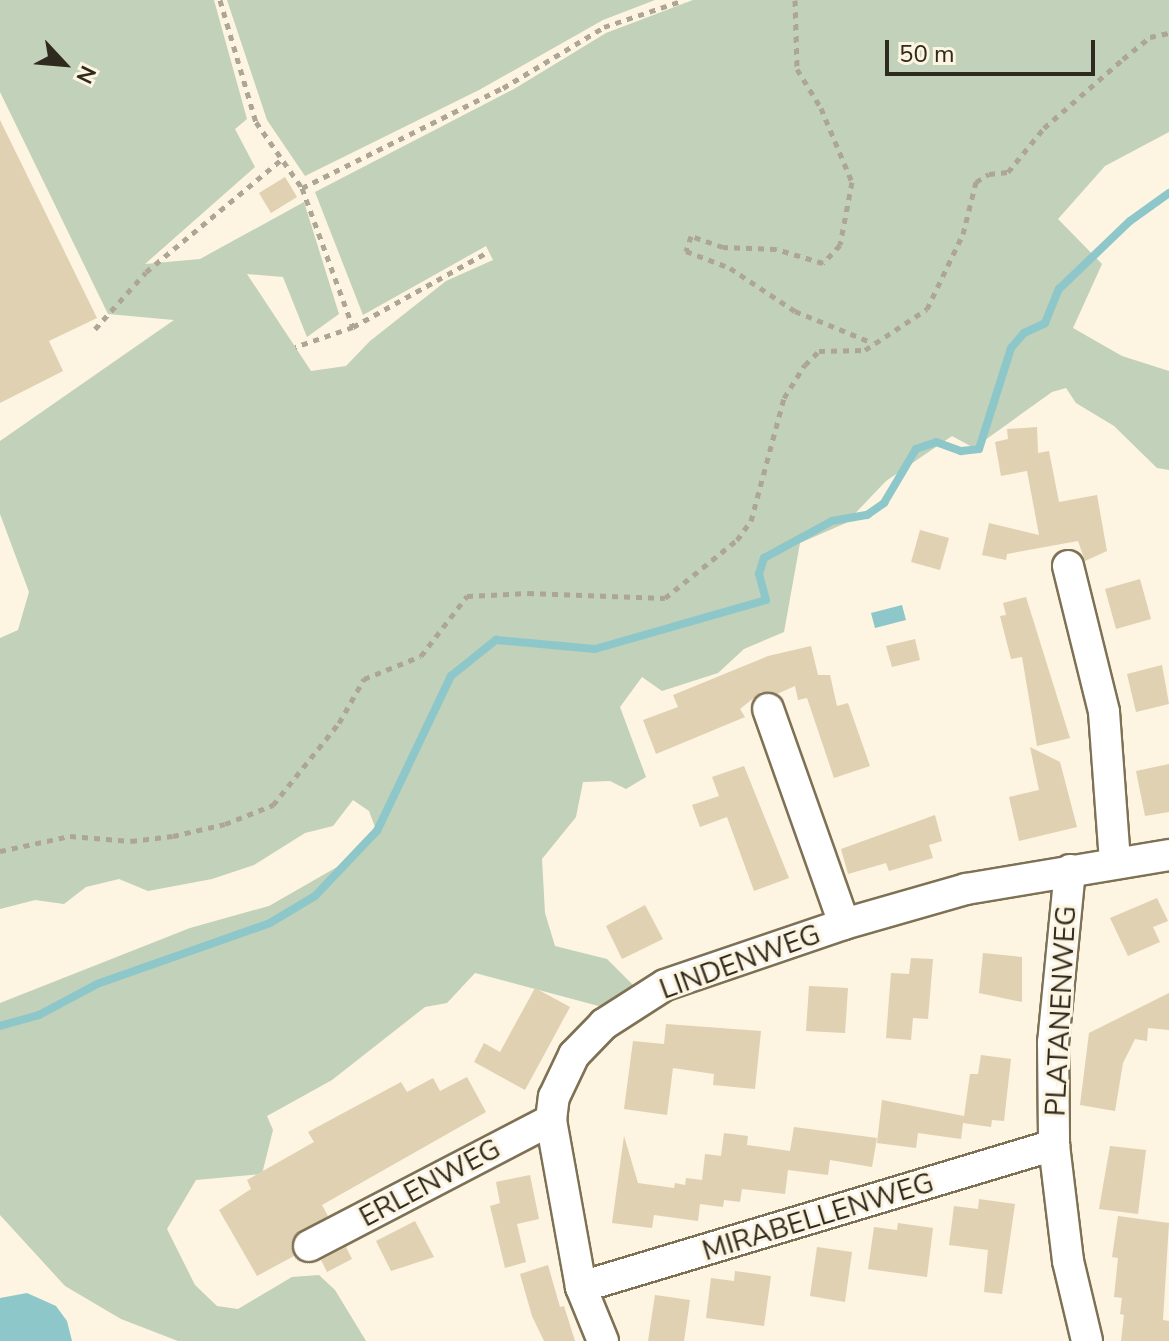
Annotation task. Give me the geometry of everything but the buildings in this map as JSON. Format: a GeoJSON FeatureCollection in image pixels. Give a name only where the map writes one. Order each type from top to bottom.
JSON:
{"type":"FeatureCollection","features":[{"type":"Feature","properties":{"kind":"street"},"geometry":{"type":"LineString","coordinates":[[1068,566],[1104,712],[1115,862]]}},
{"type":"Feature","properties":{"kind":"street"},"geometry":{"type":"LineString","coordinates":[[768,709],[844,924]]}},
{"type":"Feature","properties":{"kind":"street","name":"LINDENWEG"},"geometry":{"type":"LineString","coordinates":[[603,1341],[581,1287],[551,1120],[554,1097],[574,1055],[604,1024],[665,985],[844,924],[966,889],[1169,855]]}},
{"type":"Feature","properties":{"kind":"street","name":"PLATANENWEG"},"geometry":{"type":"LineString","coordinates":[[1070,870],[1053,1042],[1054,1145],[1068,1261],[1087,1341]]}},
{"type":"Feature","properties":{"kind":"street","name":"ERLENWEG"},"geometry":{"type":"LineString","coordinates":[[309,1246],[551,1120]]}},
{"type":"Feature","properties":{"kind":"street","name":"MIRABELLENWEG"},"geometry":{"type":"LineString","coordinates":[[581,1287],[1054,1145]]}},
{"type":"Feature","properties":{"kind":"path"},"geometry":{"type":"LineString","coordinates":[[220,0],[256,122],[302,188],[353,327]]}},
{"type":"Feature","properties":{"kind":"path"},"geometry":{"type":"LineString","coordinates":[[302,188],[503,88],[604,27],[684,0]]}},
{"type":"Feature","properties":{"kind":"path"},"geometry":{"type":"LineString","coordinates":[[795,0],[797,69],[821,108],[852,182],[840,245],[823,263],[776,249],[723,247],[691,236],[686,251],[730,268],[795,311],[873,343]]}},
{"type":"Feature","properties":{"kind":"path"},"geometry":{"type":"LineString","coordinates":[[0,851],[70,836],[131,841],[173,836],[225,824],[273,805],[339,723],[364,679],[421,656],[467,596],[528,593],[665,598],[737,540],[751,521],[784,398],[805,365],[819,351],[865,350],[927,309],[940,288],[963,234],[976,182],[989,174],[1008,172],[1044,128],[1123,59],[1150,37],[1169,33]]}},
{"type":"Feature","properties":{"kind":"path"},"geometry":{"type":"LineString","coordinates":[[95,329],[146,272],[282,159]]}},
{"type":"Feature","properties":{"kind":"path"},"geometry":{"type":"LineString","coordinates":[[295,347],[353,327],[486,253]]}},
{"type":"Feature","properties":{"kind":"green space"},"geometry":{"type":"Polygon","coordinates":[[[0,0],[214,0],[247,119],[235,129],[255,167],[145,264],[200,259],[304,202],[339,314],[307,337],[283,277],[247,274],[311,371],[346,366],[370,341],[446,281],[493,260],[486,246],[363,315],[315,192],[514,89],[606,33],[693,0],[1169,0],[1169,132],[1105,166],[1058,219],[1102,264],[1073,328],[1122,356],[1169,371],[1169,470],[1157,468],[1114,426],[1076,403],[1066,388],[1052,392],[974,448],[952,436],[886,481],[846,523],[800,543],[784,632],[744,649],[718,673],[662,691],[642,677],[620,707],[646,777],[626,789],[610,781],[583,782],[576,817],[542,859],[545,913],[555,946],[607,959],[636,988],[606,1008],[475,973],[447,1003],[425,1007],[332,1080],[267,1116],[273,1130],[262,1174],[196,1180],[167,1229],[195,1285],[217,1306],[238,1309],[292,1277],[319,1275],[335,1290],[366,1341],[178,1341],[121,1319],[65,1286],[0,1215],[0,1003],[190,928],[269,906],[337,867],[375,827],[369,811],[353,800],[333,826],[305,833],[254,865],[212,879],[148,891],[119,879],[86,887],[64,904],[35,900],[0,909],[0,638],[18,630],[29,592],[0,514],[0,441],[174,320],[108,314],[0,92],[0,0]]]}},
{"type":"Feature","properties":{"kind":"green space"},"geometry":{"type":"Polygon","coordinates":[[[227,0],[655,0],[603,20],[479,90],[305,176],[267,120],[227,0]]]}},
{"type":"Feature","properties":{"kind":"water"},"geometry":{"type":"Polygon","coordinates":[[[902,605],[906,620],[875,628],[871,613],[902,605]]]}},
{"type":"Feature","properties":{"kind":"water"},"geometry":{"type":"Polygon","coordinates":[[[27,1293],[56,1306],[67,1321],[72,1341],[0,1341],[0,1298],[27,1293]]]}},
{"type":"Feature","properties":{"kind":"waterway"},"geometry":{"type":"LineString","coordinates":[[0,1026],[39,1015],[97,984],[270,923],[315,896],[377,831],[451,676],[496,640],[595,649],[766,600],[759,574],[764,558],[832,521],[867,515],[884,503],[916,449],[936,442],[961,451],[979,449],[1011,348],[1024,333],[1045,323],[1059,289],[1130,221],[1169,193]]}}]}
